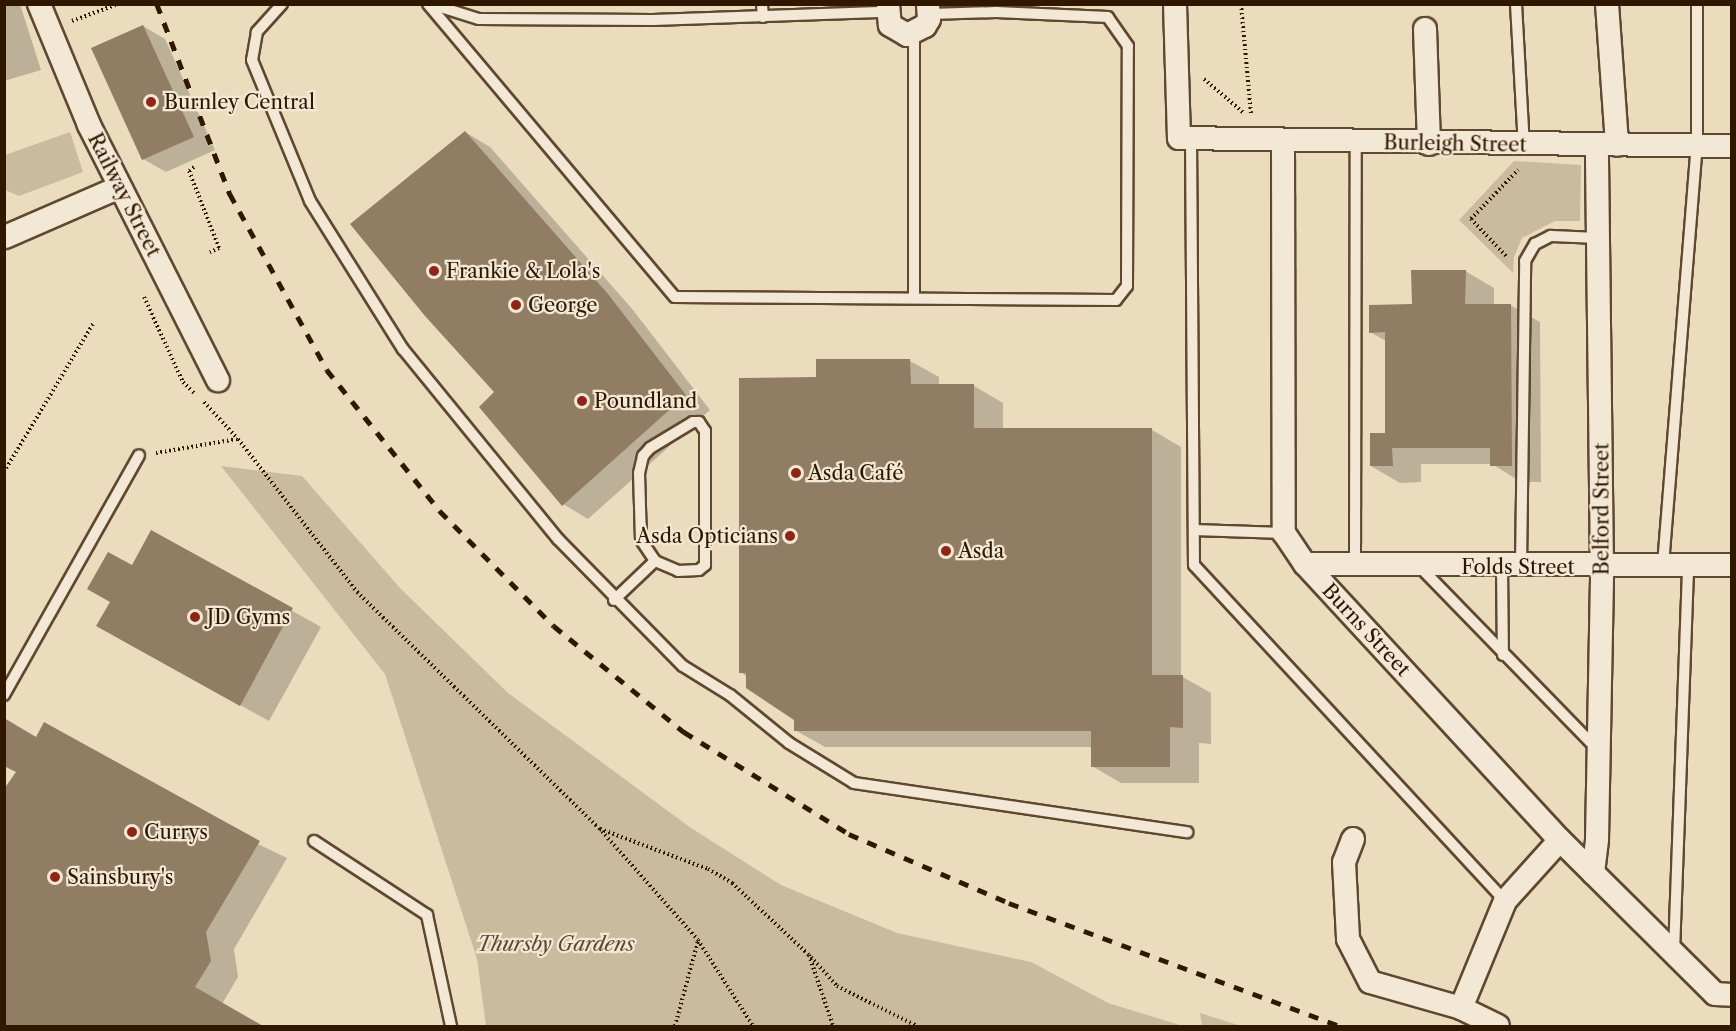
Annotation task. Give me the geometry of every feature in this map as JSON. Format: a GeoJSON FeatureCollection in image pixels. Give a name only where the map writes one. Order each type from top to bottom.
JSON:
{"type":"FeatureCollection","features":[{"type":"Feature","properties":{"kind":"street","name":"Railway Street"},"geometry":{"type":"LineString","coordinates":[[39,4],[88,125],[218,380]]}},
{"type":"Feature","properties":{"kind":"street"},"geometry":{"type":"LineString","coordinates":[[1175,4],[1176,55],[1185,138]]}},
{"type":"Feature","properties":{"kind":"street","name":"Belford Street"},"geometry":{"type":"LineString","coordinates":[[1593,873],[1599,751],[1602,568],[1599,238],[1607,145],[1607,4]]}},
{"type":"Feature","properties":{"kind":"street"},"geometry":{"type":"LineString","coordinates":[[887,8],[894,29],[914,34],[925,27],[929,9]]}},
{"type":"Feature","properties":{"kind":"street"},"geometry":{"type":"LineString","coordinates":[[1425,29],[1429,144]]}},
{"type":"Feature","properties":{"kind":"street","name":"Burleigh Street"},"geometry":{"type":"LineString","coordinates":[[1185,138],[1429,144],[1731,146]]}},
{"type":"Feature","properties":{"kind":"street"},"geometry":{"type":"LineString","coordinates":[[1283,140],[1284,533]]}},
{"type":"Feature","properties":{"kind":"street"},"geometry":{"type":"LineString","coordinates":[[5,237],[120,187]]}},
{"type":"Feature","properties":{"kind":"street","name":"Burns Street"},"geometry":{"type":"LineString","coordinates":[[1284,533],[1305,564],[1560,840],[1715,994],[1731,995]]}},
{"type":"Feature","properties":{"kind":"street","name":"Folds Street"},"geometry":{"type":"LineString","coordinates":[[1305,564],[1602,568],[1731,565]]}},
{"type":"Feature","properties":{"kind":"street"},"geometry":{"type":"LineString","coordinates":[[1353,839],[1344,862],[1348,939],[1370,982],[1461,1008],[1497,1026]]}},
{"type":"Feature","properties":{"kind":"street"},"geometry":{"type":"LineString","coordinates":[[1461,1008],[1505,901],[1560,840]]}},
{"type":"Feature","properties":{"kind":"lane"},"geometry":{"type":"LineString","coordinates":[[282,4],[257,32],[252,60],[310,201],[403,349],[558,539],[614,600],[683,666],[729,695],[789,743],[854,783],[1187,832]]}},
{"type":"Feature","properties":{"kind":"lane"},"geometry":{"type":"LineString","coordinates":[[429,4],[479,19],[763,17],[796,10],[887,8]]}},
{"type":"Feature","properties":{"kind":"lane"},"geometry":{"type":"LineString","coordinates":[[429,4],[675,297],[1116,300],[1127,286],[1128,46],[1108,17],[929,9]]}},
{"type":"Feature","properties":{"kind":"lane"},"geometry":{"type":"LineString","coordinates":[[762,4],[763,17]]}},
{"type":"Feature","properties":{"kind":"lane"},"geometry":{"type":"LineString","coordinates":[[1516,4],[1524,145]]}},
{"type":"Feature","properties":{"kind":"lane"},"geometry":{"type":"LineString","coordinates":[[1663,565],[1697,146],[1697,4]]}},
{"type":"Feature","properties":{"kind":"lane"},"geometry":{"type":"LineString","coordinates":[[914,34],[914,297]]}},
{"type":"Feature","properties":{"kind":"lane"},"geometry":{"type":"LineString","coordinates":[[1185,138],[1194,565],[1505,901]]}},
{"type":"Feature","properties":{"kind":"lane"},"geometry":{"type":"LineString","coordinates":[[1355,566],[1356,142]]}},
{"type":"Feature","properties":{"kind":"lane"},"geometry":{"type":"LineString","coordinates":[[1503,655],[1511,566],[1525,261],[1535,244],[1551,236],[1599,238]]}},
{"type":"Feature","properties":{"kind":"lane"},"geometry":{"type":"LineString","coordinates":[[699,422],[705,431],[707,558],[699,570],[678,571],[655,561],[641,540],[639,472],[643,456],[684,427],[699,422]]}},
{"type":"Feature","properties":{"kind":"lane"},"geometry":{"type":"LineString","coordinates":[[4,695],[139,455]]}},
{"type":"Feature","properties":{"kind":"lane"},"geometry":{"type":"LineString","coordinates":[[1194,530],[1284,533]]}},
{"type":"Feature","properties":{"kind":"lane"},"geometry":{"type":"LineString","coordinates":[[614,600],[655,561]]}},
{"type":"Feature","properties":{"kind":"lane"},"geometry":{"type":"LineString","coordinates":[[1674,953],[1688,565]]}},
{"type":"Feature","properties":{"kind":"lane"},"geometry":{"type":"LineString","coordinates":[[1419,566],[1503,655],[1599,751]]}},
{"type":"Feature","properties":{"kind":"lane"},"geometry":{"type":"LineString","coordinates":[[314,841],[427,915],[451,1026]]}},
{"type":"Feature","properties":{"kind":"path"},"geometry":{"type":"LineString","coordinates":[[49,30],[118,4]]}},
{"type":"Feature","properties":{"kind":"path"},"geometry":{"type":"LineString","coordinates":[[1176,55],[1251,119],[1241,4]]}},
{"type":"Feature","properties":{"kind":"path"},"geometry":{"type":"LineString","coordinates":[[1524,145],[1525,158],[1520,167],[1471,219],[1510,261],[1525,261]]}},
{"type":"Feature","properties":{"kind":"path"},"geometry":{"type":"LineString","coordinates":[[183,172],[194,167]]}},
{"type":"Feature","properties":{"kind":"path"},"geometry":{"type":"LineString","coordinates":[[189,171],[219,248],[210,252]]}},
{"type":"Feature","properties":{"kind":"path"},"geometry":{"type":"LineString","coordinates":[[140,285],[183,382],[238,439],[357,592],[599,828],[698,940],[753,1026]]}},
{"type":"Feature","properties":{"kind":"path"},"geometry":{"type":"LineString","coordinates":[[4,472],[93,324]]}},
{"type":"Feature","properties":{"kind":"path"},"geometry":{"type":"LineString","coordinates":[[139,455],[238,439]]}},
{"type":"Feature","properties":{"kind":"path"},"geometry":{"type":"LineString","coordinates":[[599,828],[708,869],[732,883],[809,955],[837,986],[917,1026]]}},
{"type":"Feature","properties":{"kind":"path"},"geometry":{"type":"LineString","coordinates":[[675,1026],[698,940]]}},
{"type":"Feature","properties":{"kind":"path"},"geometry":{"type":"LineString","coordinates":[[809,955],[833,1026]]}},
{"type":"Feature","properties":{"kind":"green space"},"geometry":{"type":"Polygon","coordinates":[[[70,132],[83,172],[19,196],[5,190],[5,155],[70,132]]]}},
{"type":"Feature","properties":{"kind":"green space"},"geometry":{"type":"Polygon","coordinates":[[[1514,161],[1581,165],[1580,221],[1555,221],[1522,238],[1514,257],[1513,273],[1459,220],[1514,161]]]}},
{"type":"Feature","properties":{"kind":"green space","name":"Thursby Gardens"},"geometry":{"type":"Polygon","coordinates":[[[221,466],[302,476],[400,588],[508,693],[691,828],[781,885],[897,933],[1031,962],[1108,1003],[1183,1026],[486,1026],[477,959],[385,674],[221,466]]]}},
{"type":"Feature","properties":{"kind":"green space"},"geometry":{"type":"Polygon","coordinates":[[[1200,1013],[1241,1026],[1202,1026],[1200,1013]]]}},
{"type":"Feature","properties":{"kind":"building"},"geometry":{"type":"Polygon","coordinates":[[[143,25],[194,137],[142,160],[91,48],[143,25]]]}},
{"type":"Feature","properties":{"kind":"building"},"geometry":{"type":"Polygon","coordinates":[[[465,131],[608,294],[686,395],[562,506],[479,407],[494,392],[425,316],[350,224],[465,131]]]}},
{"type":"Feature","properties":{"kind":"building"},"geometry":{"type":"Polygon","coordinates":[[[1411,270],[1466,270],[1465,304],[1511,304],[1512,466],[1490,466],[1490,448],[1392,448],[1393,466],[1370,466],[1370,433],[1385,433],[1385,332],[1369,333],[1369,305],[1412,304],[1411,270]]]}},
{"type":"Feature","properties":{"kind":"building","name":"Asda"},"geometry":{"type":"Polygon","coordinates":[[[816,359],[910,359],[911,384],[974,384],[974,428],[1152,428],[1152,675],[1183,675],[1183,728],[1170,727],[1170,767],[1091,767],[1091,731],[794,731],[794,720],[746,688],[746,673],[739,673],[739,378],[816,377],[816,359]]]}},
{"type":"Feature","properties":{"kind":"building","name":"JD Gyms"},"geometry":{"type":"Polygon","coordinates":[[[151,530],[293,608],[240,706],[96,626],[110,602],[87,589],[108,552],[132,565],[151,530]]]}},
{"type":"Feature","properties":{"kind":"building"},"geometry":{"type":"Polygon","coordinates":[[[4,718],[36,737],[44,722],[260,841],[206,932],[211,961],[195,987],[263,1026],[4,1026],[4,789],[16,772],[4,766],[4,718]]]}},
{"type":"Feature","properties":{"kind":"railway"},"geometry":{"type":"LineString","coordinates":[[157,4],[230,194],[327,370],[440,511],[554,626],[684,732],[849,834],[1009,903],[1340,1026]]}},
{"type":"Feature","properties":{"kind":"place","name":"Burnley Central"},"geometry":{"type":"Point","coordinates":[151,102]}},
{"type":"Feature","properties":{"kind":"place","name":"Frankie & Lola's"},"geometry":{"type":"Point","coordinates":[434,271]}},
{"type":"Feature","properties":{"kind":"place","name":"George"},"geometry":{"type":"Point","coordinates":[516,305]}},
{"type":"Feature","properties":{"kind":"place","name":"Poundland"},"geometry":{"type":"Point","coordinates":[582,401]}},
{"type":"Feature","properties":{"kind":"place","name":"Asda Café"},"geometry":{"type":"Point","coordinates":[796,473]}},
{"type":"Feature","properties":{"kind":"place","name":"Asda Opticians"},"geometry":{"type":"Point","coordinates":[790,536]}},
{"type":"Feature","properties":{"kind":"place","name":"Asda"},"geometry":{"type":"Point","coordinates":[946,551]}},
{"type":"Feature","properties":{"kind":"place","name":"JD Gyms"},"geometry":{"type":"Point","coordinates":[195,617]}},
{"type":"Feature","properties":{"kind":"place","name":"Currys"},"geometry":{"type":"Point","coordinates":[132,832]}},
{"type":"Feature","properties":{"kind":"place","name":"Sainsbury's"},"geometry":{"type":"Point","coordinates":[55,877]}}]}
